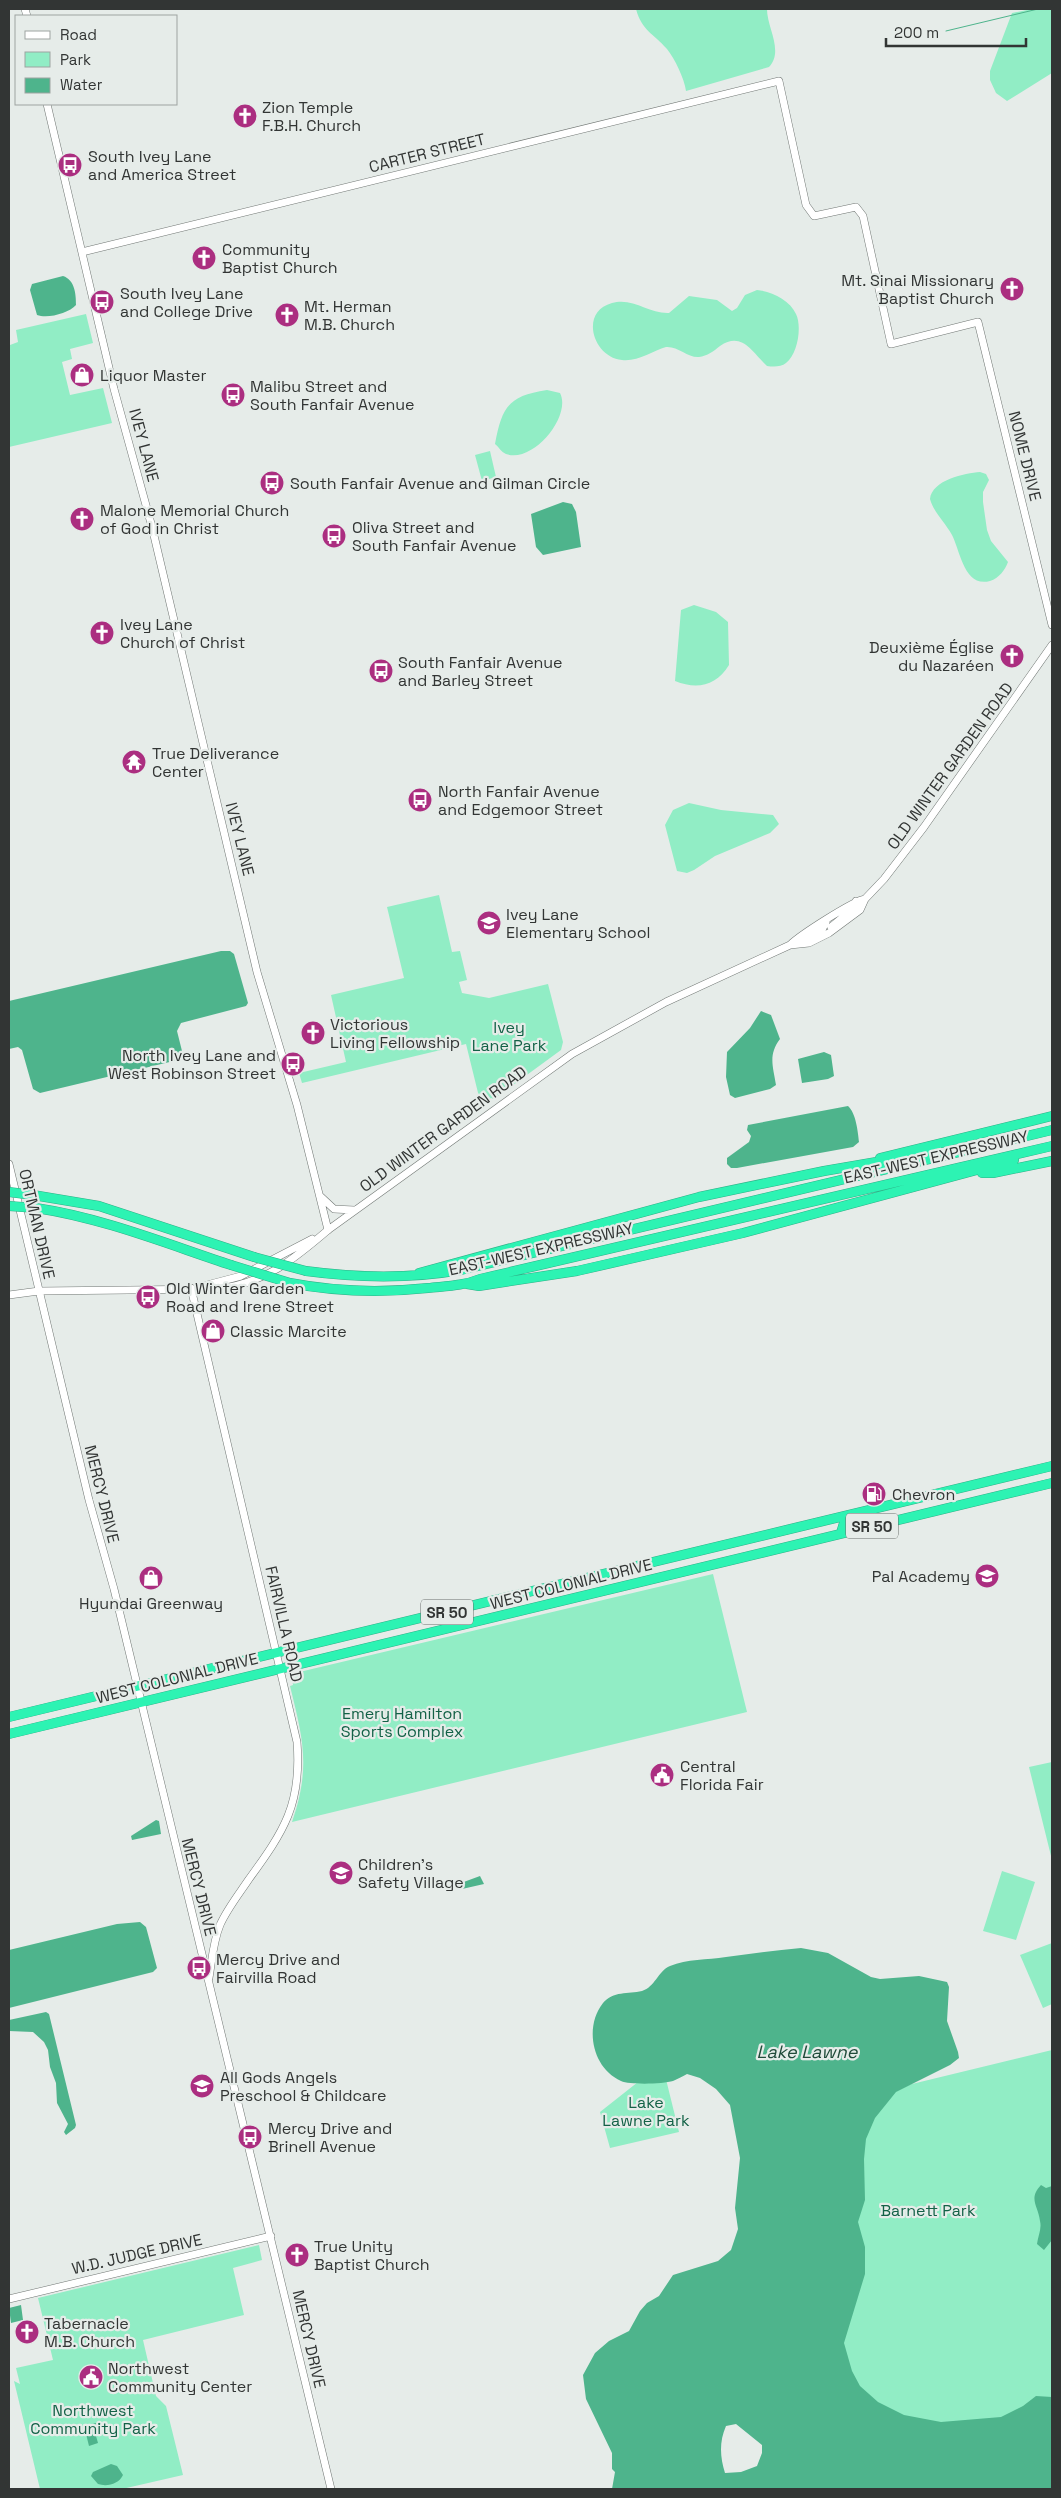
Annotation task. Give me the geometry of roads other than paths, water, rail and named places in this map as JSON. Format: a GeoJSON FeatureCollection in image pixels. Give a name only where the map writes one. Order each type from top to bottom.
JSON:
{"type":"FeatureCollection","features":[{"type":"Feature","properties":{"kind":"highway"},"geometry":{"type":"LineString","coordinates":[[863,1164],[893,1153],[1052,1116]]}},
{"type":"Feature","properties":{"kind":"highway","name":"EAST-WEST EXPRESSWAY"},"geometry":{"type":"LineString","coordinates":[[9,1192],[99,1206],[254,1257],[306,1271],[367,1277],[413,1276],[461,1270],[1052,1130]]}},
{"type":"Feature","properties":{"kind":"highway"},"geometry":{"type":"LineString","coordinates":[[467,1284],[479,1286],[577,1271],[743,1233],[974,1172],[1048,1147]]}},
{"type":"Feature","properties":{"kind":"highway","name":"EAST-WEST EXPRESSWAY"},"geometry":{"type":"LineString","coordinates":[[9,1206],[63,1212],[112,1225],[231,1265],[290,1282],[346,1291],[386,1292],[467,1284],[480,1279],[687,1230],[1048,1147]]}},
{"type":"Feature","properties":{"kind":"highway"},"geometry":{"type":"LineString","coordinates":[[413,1276],[428,1269],[699,1197],[863,1164],[923,1154],[944,1155]]}},
{"type":"Feature","properties":{"kind":"highway"},"geometry":{"type":"LineString","coordinates":[[974,1172],[993,1173],[1052,1162]]}},
{"type":"Feature","properties":{"kind":"highway","name":"WEST COLONIAL DRIVE"},"geometry":{"type":"LineString","coordinates":[[9,1717],[1052,1466]]}},
{"type":"Feature","properties":{"kind":"highway","name":"WEST COLONIAL DRIVE"},"geometry":{"type":"LineString","coordinates":[[9,1734],[1052,1483]]}},
{"type":"Feature","properties":{"kind":"highway"},"geometry":{"type":"LineString","coordinates":[[926,1513],[930,1508],[961,1499],[963,1495],[962,1488]]}},
{"type":"Feature","properties":{"kind":"highway"},"geometry":{"type":"LineString","coordinates":[[841,1533],[844,1523],[861,1518],[867,1511]]}},
{"type":"Feature","properties":{"kind":"highway"},"geometry":{"type":"LineString","coordinates":[[794,1545],[799,1540],[826,1532],[829,1526],[828,1520]]}},
{"type":"Feature","properties":{"kind":"highway"},"geometry":{"type":"LineString","coordinates":[[584,1578],[588,1595]]}},
{"type":"Feature","properties":{"kind":"street","name":"CARTER STREET"},"geometry":{"type":"LineString","coordinates":[[82,252],[779,81],[806,205],[814,216],[856,207],[863,216],[891,344],[978,322]]}},
{"type":"Feature","properties":{"kind":"street","name":"IVEY LANE"},"geometry":{"type":"LineString","coordinates":[[47,105],[113,384],[152,527],[257,972],[297,1105],[328,1230]]}},
{"type":"Feature","properties":{"kind":"street","name":"NOME DRIVE"},"geometry":{"type":"LineString","coordinates":[[978,322],[1052,625]]}},
{"type":"Feature","properties":{"kind":"street","name":"OLD WINTER GARDEN ROAD"},"geometry":{"type":"LineString","coordinates":[[9,1295],[38,1291],[225,1288],[255,1281],[291,1261],[354,1210],[572,1054],[666,1002],[793,945],[809,944],[829,933],[860,910],[865,899],[884,879],[924,827],[1052,645]]}},
{"type":"Feature","properties":{"kind":"street","name":"OLD WINTER GARDEN ROAD"},"geometry":{"type":"LineString","coordinates":[[793,945],[799,936],[856,901],[865,899]]}},
{"type":"Feature","properties":{"kind":"street"},"geometry":{"type":"LineString","coordinates":[[829,933],[832,925],[854,908],[856,901]]}},
{"type":"Feature","properties":{"kind":"street","name":"ORTMAN DRIVE"},"geometry":{"type":"LineString","coordinates":[[9,1164],[38,1291]]}},
{"type":"Feature","properties":{"kind":"street"},"geometry":{"type":"LineString","coordinates":[[320,1196],[334,1208],[354,1210]]}},
{"type":"Feature","properties":{"kind":"street","name":"FAIRVILLA ROAD"},"geometry":{"type":"LineString","coordinates":[[191,1288],[297,1742],[299,1764],[295,1795],[290,1814],[276,1842],[235,1899],[221,1924],[212,1950],[208,1983]]}},
{"type":"Feature","properties":{"kind":"street","name":"MERCY DRIVE"},"geometry":{"type":"LineString","coordinates":[[38,1291],[271,2236],[331,2489]]}},
{"type":"Feature","properties":{"kind":"street"},"geometry":{"type":"LineString","coordinates":[[202,1955],[212,1950]]}},
{"type":"Feature","properties":{"kind":"street","name":"W.D. JUDGE DRIVE"},"geometry":{"type":"LineString","coordinates":[[9,2299],[271,2236]]}},
{"type":"Feature","properties":{"kind":"water"},"geometry":{"type":"Polygon","coordinates":[[[63,276],[72,284],[76,305],[58,314],[37,315],[30,290],[32,284],[63,276]]]}},
{"type":"Feature","properties":{"kind":"water"},"geometry":{"type":"Polygon","coordinates":[[[563,502],[572,504],[576,512],[581,547],[543,555],[536,547],[531,514],[563,502]]]}},
{"type":"Feature","properties":{"kind":"water"},"geometry":{"type":"Polygon","coordinates":[[[221,951],[230,951],[234,954],[248,1003],[246,1006],[181,1023],[177,1031],[183,1055],[178,1060],[40,1093],[33,1089],[22,1050],[18,1047],[9,1049],[9,1001],[221,951]]]}},
{"type":"Feature","properties":{"kind":"water"},"geometry":{"type":"Polygon","coordinates":[[[761,1011],[771,1015],[780,1039],[773,1056],[776,1085],[770,1089],[735,1098],[730,1095],[726,1077],[727,1052],[750,1028],[761,1011]]]}},
{"type":"Feature","properties":{"kind":"water"},"geometry":{"type":"Polygon","coordinates":[[[824,1052],[831,1055],[834,1076],[828,1079],[802,1083],[798,1059],[824,1052]]]}},
{"type":"Feature","properties":{"kind":"water"},"geometry":{"type":"Polygon","coordinates":[[[848,1106],[855,1118],[859,1138],[859,1142],[853,1147],[737,1168],[731,1168],[727,1164],[727,1158],[749,1142],[751,1136],[747,1130],[748,1125],[848,1106]]]}},
{"type":"Feature","properties":{"kind":"water"},"geometry":{"type":"Polygon","coordinates":[[[156,1820],[159,1821],[161,1834],[132,1840],[131,1836],[156,1820]]]}},
{"type":"Feature","properties":{"kind":"water"},"geometry":{"type":"Polygon","coordinates":[[[480,1876],[484,1884],[462,1889],[461,1883],[480,1876]]]}},
{"type":"Feature","properties":{"kind":"water"},"geometry":{"type":"Polygon","coordinates":[[[140,1922],[146,1927],[157,1968],[153,1972],[9,2008],[9,1950],[117,1924],[140,1922]]]}},
{"type":"Feature","properties":{"kind":"water","name":"Lake Lawne"},"geometry":{"type":"Polygon","coordinates":[[[801,1948],[828,1953],[871,1977],[880,1979],[919,1976],[947,1982],[949,1987],[947,2021],[959,2058],[950,2065],[896,2092],[875,2118],[866,2139],[864,2159],[865,2200],[858,2222],[865,2247],[865,2274],[844,2343],[852,2371],[860,2386],[878,2402],[904,2415],[941,2422],[1001,2417],[1023,2406],[1036,2396],[1052,2397],[1052,2489],[612,2489],[615,2472],[612,2469],[612,2453],[586,2399],[583,2375],[595,2353],[609,2341],[629,2331],[640,2311],[647,2303],[659,2296],[673,2275],[718,2261],[731,2250],[738,2229],[735,2208],[740,2158],[730,2105],[716,2089],[700,2078],[687,2074],[668,2082],[639,2084],[621,2081],[603,2067],[594,2046],[594,2023],[597,2013],[603,2003],[611,1996],[646,1989],[662,1971],[670,1966],[690,1961],[801,1948]],[[736,2424],[726,2426],[721,2449],[725,2473],[741,2472],[757,2466],[762,2453],[762,2445],[736,2424]]]}},
{"type":"Feature","properties":{"kind":"water"},"geometry":{"type":"Polygon","coordinates":[[[46,2012],[49,2014],[76,2125],[66,2135],[64,2132],[68,2124],[57,2103],[56,2083],[50,2067],[48,2050],[44,2042],[33,2032],[9,2031],[9,2020],[46,2012]]]}},
{"type":"Feature","properties":{"kind":"water"},"geometry":{"type":"Polygon","coordinates":[[[1041,2185],[1046,2188],[1052,2186],[1052,2240],[1044,2250],[1037,2244],[1040,2224],[1034,2198],[1041,2185]]]}},
{"type":"Feature","properties":{"kind":"water"},"geometry":{"type":"Polygon","coordinates":[[[21,2305],[23,2320],[11,2323],[9,2308],[21,2305]]]}},
{"type":"Feature","properties":{"kind":"water"},"geometry":{"type":"Polygon","coordinates":[[[100,2422],[103,2434],[96,2436],[98,2443],[89,2446],[84,2426],[100,2422]]]}},
{"type":"Feature","properties":{"kind":"water"},"geometry":{"type":"Polygon","coordinates":[[[111,2464],[117,2466],[123,2475],[119,2481],[112,2484],[98,2484],[91,2476],[93,2472],[111,2464]]]}},
{"type":"Feature","properties":{"kind":"waterway"},"geometry":{"type":"LineString","coordinates":[[946,31],[1038,9]]}},
{"type":"Feature","properties":{"kind":"place","name":"Zion Temple F.B.H. Church"},"geometry":{"type":"Point","coordinates":[245,116]}},
{"type":"Feature","properties":{"kind":"place","name":"South Ivey Lane and America Street"},"geometry":{"type":"Point","coordinates":[70,165]}},
{"type":"Feature","properties":{"kind":"place","name":"Community Baptist Church"},"geometry":{"type":"Point","coordinates":[204,258]}},
{"type":"Feature","properties":{"kind":"place","name":"Mt. Sinai Missionary Baptist Church"},"geometry":{"type":"Point","coordinates":[1012,289]}},
{"type":"Feature","properties":{"kind":"place","name":"South Ivey Lane and College Drive"},"geometry":{"type":"Point","coordinates":[102,302]}},
{"type":"Feature","properties":{"kind":"place","name":"Mt. Herman M.B. Church"},"geometry":{"type":"Point","coordinates":[287,315]}},
{"type":"Feature","properties":{"kind":"place","name":"Liquor Master"},"geometry":{"type":"Point","coordinates":[82,375]}},
{"type":"Feature","properties":{"kind":"place","name":"Malibu Street and South Fanfair Avenue"},"geometry":{"type":"Point","coordinates":[233,395]}},
{"type":"Feature","properties":{"kind":"place","name":"South Fanfair Avenue and Gilman Circle"},"geometry":{"type":"Point","coordinates":[272,483]}},
{"type":"Feature","properties":{"kind":"place","name":"Malone Memorial Church of God in Christ"},"geometry":{"type":"Point","coordinates":[82,519]}},
{"type":"Feature","properties":{"kind":"place","name":"Oliva Street and South Fanfair Avenue"},"geometry":{"type":"Point","coordinates":[334,536]}},
{"type":"Feature","properties":{"kind":"place","name":"Ivey Lane Church of Christ"},"geometry":{"type":"Point","coordinates":[102,633]}},
{"type":"Feature","properties":{"kind":"place","name":"Deuxième Église du Nazaréen"},"geometry":{"type":"Point","coordinates":[1012,656]}},
{"type":"Feature","properties":{"kind":"place","name":"South Fanfair Avenue and Barley Street"},"geometry":{"type":"Point","coordinates":[381,671]}},
{"type":"Feature","properties":{"kind":"place","name":"True Deliverance Center"},"geometry":{"type":"Point","coordinates":[134,762]}},
{"type":"Feature","properties":{"kind":"place","name":"North Fanfair Avenue and Edgemoor Street"},"geometry":{"type":"Point","coordinates":[420,800]}},
{"type":"Feature","properties":{"kind":"place","name":"Ivey Lane Elementary School"},"geometry":{"type":"Point","coordinates":[489,923]}},
{"type":"Feature","properties":{"kind":"place","name":"Victorious Living Fellowship"},"geometry":{"type":"Point","coordinates":[313,1033]}},
{"type":"Feature","properties":{"kind":"place","name":"North Ivey Lane and West Robinson Street"},"geometry":{"type":"Point","coordinates":[293,1064]}},
{"type":"Feature","properties":{"kind":"place","name":"Old Winter Garden Road and Irene Street"},"geometry":{"type":"Point","coordinates":[148,1297]}},
{"type":"Feature","properties":{"kind":"place","name":"Classic Marcite"},"geometry":{"type":"Point","coordinates":[213,1331]}},
{"type":"Feature","properties":{"kind":"place","name":"Chevron"},"geometry":{"type":"Point","coordinates":[874,1494]}},
{"type":"Feature","properties":{"kind":"place","name":"Pal Academy"},"geometry":{"type":"Point","coordinates":[987,1576]}},
{"type":"Feature","properties":{"kind":"place","name":"Hyundai Greenway"},"geometry":{"type":"Point","coordinates":[151,1578]}},
{"type":"Feature","properties":{"kind":"place","name":"Central Florida Fair"},"geometry":{"type":"Point","coordinates":[662,1775]}},
{"type":"Feature","properties":{"kind":"place","name":"Children's Safety Village"},"geometry":{"type":"Point","coordinates":[341,1873]}},
{"type":"Feature","properties":{"kind":"place","name":"Mercy Drive and Fairvilla Road"},"geometry":{"type":"Point","coordinates":[199,1968]}},
{"type":"Feature","properties":{"kind":"place","name":"All Gods Angels Preschool & Childcare"},"geometry":{"type":"Point","coordinates":[202,2086]}},
{"type":"Feature","properties":{"kind":"place","name":"Mercy Drive and Brinell Avenue"},"geometry":{"type":"Point","coordinates":[250,2137]}},
{"type":"Feature","properties":{"kind":"place","name":"True Unity Baptist Church"},"geometry":{"type":"Point","coordinates":[297,2255]}},
{"type":"Feature","properties":{"kind":"place","name":"Tabernacle M.B. Church"},"geometry":{"type":"Point","coordinates":[27,2332]}},
{"type":"Feature","properties":{"kind":"place","name":"Northwest Community Center"},"geometry":{"type":"Point","coordinates":[91,2377]}},
{"type":"Feature","properties":{"kind":"park label","name":"Ivey Lane Park"},"geometry":{"type":"Point","coordinates":[509,1036]}},
{"type":"Feature","properties":{"kind":"park label","name":"Emery Hamilton Sports Complex"},"geometry":{"type":"Point","coordinates":[402,1722]}},
{"type":"Feature","properties":{"kind":"park label","name":"Lake Lawne Park"},"geometry":{"type":"Point","coordinates":[646,2111]}},
{"type":"Feature","properties":{"kind":"park label","name":"Barnett Park"},"geometry":{"type":"Point","coordinates":[928,2210]}},
{"type":"Feature","properties":{"kind":"park label","name":"Northwest Community Park"},"geometry":{"type":"Point","coordinates":[93,2419]}}]}
